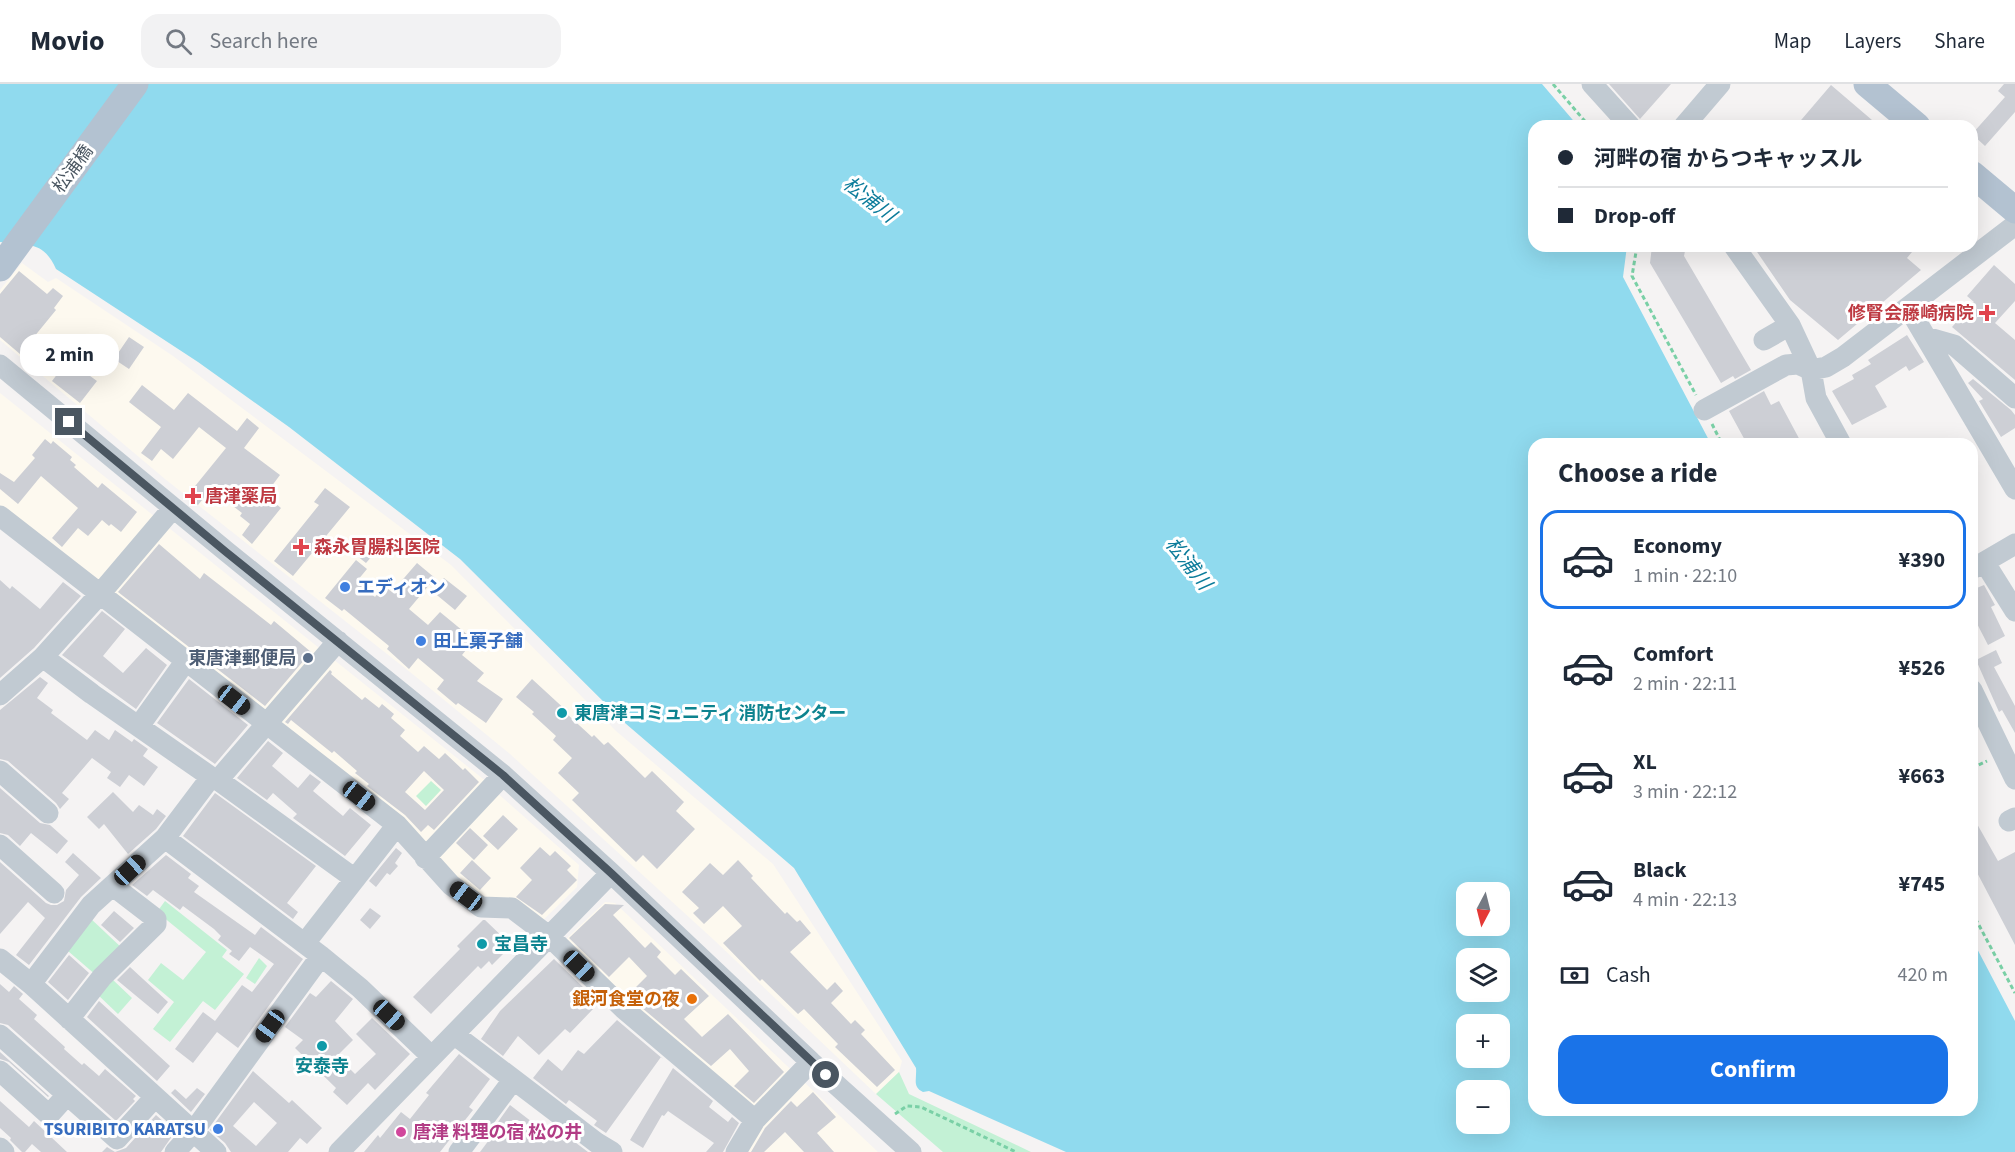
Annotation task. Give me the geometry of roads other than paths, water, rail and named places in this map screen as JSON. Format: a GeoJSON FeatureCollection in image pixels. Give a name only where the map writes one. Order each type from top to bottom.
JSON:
{"type":"FeatureCollection","features":[{"type":"Feature","properties":{"kind":"main road","name":"松浦橋"},"geometry":{"type":"LineString","coordinates":[[5,261],[135,84]]}},
{"type":"Feature","properties":{"kind":"main road"},"geometry":{"type":"LineString","coordinates":[[1867,84],[1910,120]]}},
{"type":"Feature","properties":{"kind":"main road"},"geometry":{"type":"LineString","coordinates":[[1978,179],[2015,210]]}},
{"type":"Feature","properties":{"kind":"street"},"geometry":{"type":"LineString","coordinates":[[1592,84],[1625,120]]}},
{"type":"Feature","properties":{"kind":"street"},"geometry":{"type":"LineString","coordinates":[[1689,120],[1720,84]]}},
{"type":"Feature","properties":{"kind":"street"},"geometry":{"type":"LineString","coordinates":[[1704,410],[1786,365],[1798,363],[1811,370],[1826,367],[1843,357],[2015,225]]}},
{"type":"Feature","properties":{"kind":"street"},"geometry":{"type":"LineString","coordinates":[[1738,252],[1790,325],[1811,370],[1816,398],[1838,438]]}},
{"type":"Feature","properties":{"kind":"street"},"geometry":{"type":"LineString","coordinates":[[1908,307],[2015,489]]}},
{"type":"Feature","properties":{"kind":"street"},"geometry":{"type":"LineString","coordinates":[[1764,340],[1790,325]]}},
{"type":"Feature","properties":{"kind":"street"},"geometry":{"type":"LineString","coordinates":[[1926,337],[1954,345],[2015,398]]}},
{"type":"Feature","properties":{"kind":"street"},"geometry":{"type":"LineString","coordinates":[[0,365],[503,775],[911,1152]]}},
{"type":"Feature","properties":{"kind":"street"},"geometry":{"type":"LineString","coordinates":[[0,695],[43,657],[173,508]]}},
{"type":"Feature","properties":{"kind":"street"},"geometry":{"type":"LineString","coordinates":[[0,516],[397,825],[451,885],[481,907],[512,908],[550,937],[624,1009],[754,1120]]}},
{"type":"Feature","properties":{"kind":"street"},"geometry":{"type":"LineString","coordinates":[[2015,544],[1979,566],[2015,611]]}},
{"type":"Feature","properties":{"kind":"street"},"geometry":{"type":"LineString","coordinates":[[31,984],[91,906],[165,838],[215,778],[266,725],[338,641]]}},
{"type":"Feature","properties":{"kind":"street"},"geometry":{"type":"LineString","coordinates":[[43,657],[355,879]]}},
{"type":"Feature","properties":{"kind":"street"},"geometry":{"type":"LineString","coordinates":[[139,726],[185,662]]}},
{"type":"Feature","properties":{"kind":"street"},"geometry":{"type":"LineString","coordinates":[[1978,716],[2015,779]]}},
{"type":"Feature","properties":{"kind":"street"},"geometry":{"type":"LineString","coordinates":[[0,771],[48,813]]}},
{"type":"Feature","properties":{"kind":"street"},"geometry":{"type":"LineString","coordinates":[[425,858],[503,775]]}},
{"type":"Feature","properties":{"kind":"street"},"geometry":{"type":"LineString","coordinates":[[175,1152],[193,1132],[313,950],[355,879],[397,825]]}},
{"type":"Feature","properties":{"kind":"street"},"geometry":{"type":"LineString","coordinates":[[165,838],[360,988],[431,1056]]}},
{"type":"Feature","properties":{"kind":"street"},"geometry":{"type":"LineString","coordinates":[[0,845],[54,893]]}},
{"type":"Feature","properties":{"kind":"street"},"geometry":{"type":"LineString","coordinates":[[339,1152],[611,873]]}},
{"type":"Feature","properties":{"kind":"street"},"geometry":{"type":"LineString","coordinates":[[69,1019],[102,977],[156,924],[156,918],[113,886]]}},
{"type":"Feature","properties":{"kind":"street"},"geometry":{"type":"LineString","coordinates":[[3,968],[31,984],[216,1152]]}},
{"type":"Feature","properties":{"kind":"street"},"geometry":{"type":"LineString","coordinates":[[0,1035],[117,1139],[155,1097]]}},
{"type":"Feature","properties":{"kind":"street"},"geometry":{"type":"LineString","coordinates":[[455,1035],[612,1152]]}},
{"type":"Feature","properties":{"kind":"street"},"geometry":{"type":"LineString","coordinates":[[736,1152],[754,1120],[811,1062]]}},
{"type":"Feature","properties":{"kind":"street"},"geometry":{"type":"LineString","coordinates":[[0,1071],[49,1115],[67,1095]]}},
{"type":"Feature","properties":{"kind":"street"},"geometry":{"type":"LineString","coordinates":[[459,1152],[513,1080]]}},
{"type":"Feature","properties":{"kind":"street"},"geometry":{"type":"LineString","coordinates":[[0,1148],[4,1152]]}},
{"type":"Feature","properties":{"kind":"water","name":"松浦川"},"geometry":{"type":"Polygon","coordinates":[[[0,84],[1542,84],[1573,120],[1528,120],[1528,252],[1626,252],[1623,277],[1708,438],[1528,438],[1528,1116],[1978,1116],[1978,951],[2015,1021],[2015,1152],[1066,1152],[929,1091],[923,1092],[916,1085],[916,1068],[794,868],[625,723],[460,559],[289,427],[198,362],[56,269],[46,253],[34,246],[0,242],[0,84]]]}},
{"type":"Feature","properties":{"kind":"place","name":"修腎会藤崎病院"},"geometry":{"type":"Point","coordinates":[1987,313]}},
{"type":"Feature","properties":{"kind":"place","name":"唐津薬局"},"geometry":{"type":"Point","coordinates":[193,496]}},
{"type":"Feature","properties":{"kind":"place","name":"森永胃腸科医院"},"geometry":{"type":"Point","coordinates":[301,547]}},
{"type":"Feature","properties":{"kind":"place","name":"エディオン"},"geometry":{"type":"Point","coordinates":[345,587]}},
{"type":"Feature","properties":{"kind":"place","name":"田上菓子舗"},"geometry":{"type":"Point","coordinates":[421,641]}},
{"type":"Feature","properties":{"kind":"place","name":"東唐津郵便局"},"geometry":{"type":"Point","coordinates":[308,658]}},
{"type":"Feature","properties":{"kind":"place","name":"東唐津コミュニティ 消防センター"},"geometry":{"type":"Point","coordinates":[562,713]}},
{"type":"Feature","properties":{"kind":"place","name":"宝昌寺"},"geometry":{"type":"Point","coordinates":[482,944]}},
{"type":"Feature","properties":{"kind":"place","name":"銀河食堂の夜"},"geometry":{"type":"Point","coordinates":[692,999]}},
{"type":"Feature","properties":{"kind":"place","name":"安泰寺"},"geometry":{"type":"Point","coordinates":[322,1046]}},
{"type":"Feature","properties":{"kind":"place","name":"TSURIBITO KARATSU"},"geometry":{"type":"Point","coordinates":[218,1129]}},
{"type":"Feature","properties":{"kind":"place","name":"唐津 料理の宿 松の井"},"geometry":{"type":"Point","coordinates":[401,1132]}}]}
